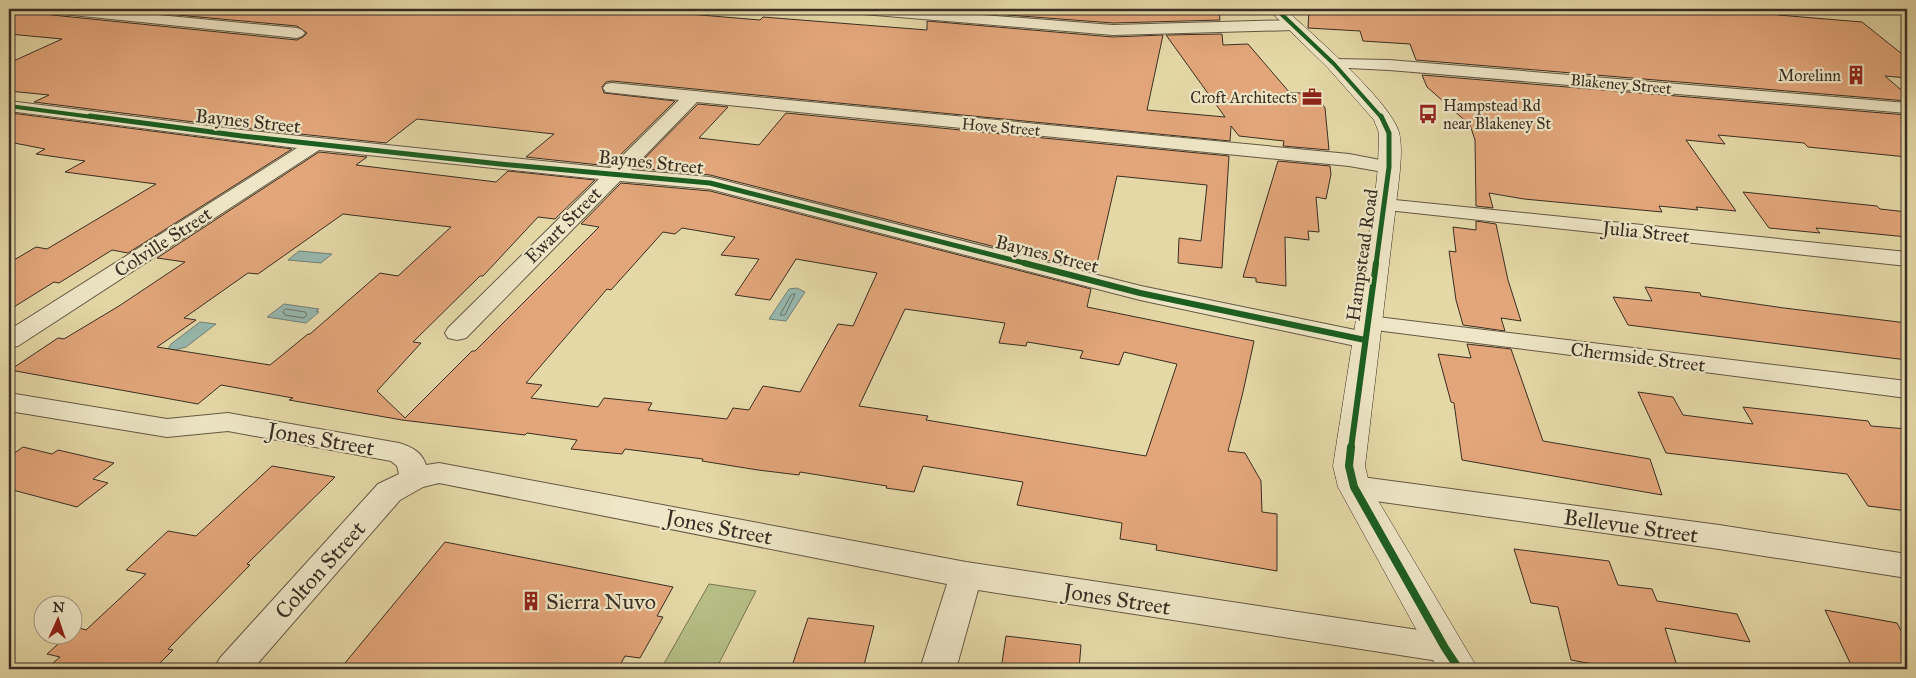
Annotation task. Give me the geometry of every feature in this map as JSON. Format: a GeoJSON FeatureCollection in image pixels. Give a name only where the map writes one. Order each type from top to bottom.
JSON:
{"type":"FeatureCollection","features":[{"type":"Feature","properties":{"kind":"street"},"geometry":{"type":"LineString","coordinates":[[52,9],[297,33]]}},
{"type":"Feature","properties":{"kind":"street"},"geometry":{"type":"LineString","coordinates":[[851,9],[1123,30],[1285,17]]}},
{"type":"Feature","properties":{"kind":"street"},"geometry":{"type":"LineString","coordinates":[[1893,9],[1907,10]]}},
{"type":"Feature","properties":{"kind":"street","name":"Hampstead Road"},"geometry":{"type":"LineString","coordinates":[[1285,17],[1334,64],[1383,119],[1389,133],[1389,167],[1385,205],[1349,466],[1354,487],[1452,658]]}},
{"type":"Feature","properties":{"kind":"street","name":"Blakeney Street"},"geometry":{"type":"LineString","coordinates":[[1334,64],[1398,66],[1907,108]]}},
{"type":"Feature","properties":{"kind":"street","name":"Hove Street"},"geometry":{"type":"LineString","coordinates":[[612,88],[1339,159],[1389,167]]}},
{"type":"Feature","properties":{"kind":"street","name":"Ewart Street"},"geometry":{"type":"LineString","coordinates":[[457,333],[692,97]]}},
{"type":"Feature","properties":{"kind":"street","name":"Baynes Street"},"geometry":{"type":"LineString","coordinates":[[9,106],[150,125],[317,144],[500,164],[716,184],[1131,291],[1367,332]]}},
{"type":"Feature","properties":{"kind":"street","name":"Colville Street"},"geometry":{"type":"LineString","coordinates":[[9,341],[317,144]]}},
{"type":"Feature","properties":{"kind":"street","name":"Julia Street"},"geometry":{"type":"LineString","coordinates":[[1385,205],[1907,259]]}},
{"type":"Feature","properties":{"kind":"street","name":"Chermside Street"},"geometry":{"type":"LineString","coordinates":[[1367,332],[1907,390]]}},
{"type":"Feature","properties":{"kind":"street","name":"Jones Street"},"geometry":{"type":"LineString","coordinates":[[9,402],[167,428],[228,422],[399,453],[410,461],[415,478],[439,473],[966,575],[1372,638],[1452,658]]}},
{"type":"Feature","properties":{"kind":"street","name":"Colton Street"},"geometry":{"type":"LineString","coordinates":[[232,669],[389,492],[415,478]]}},
{"type":"Feature","properties":{"kind":"street","name":"Bellevue Street"},"geometry":{"type":"LineString","coordinates":[[1354,487],[1719,537],[1907,566]]}},
{"type":"Feature","properties":{"kind":"street"},"geometry":{"type":"LineString","coordinates":[[938,669],[966,575]]}},
{"type":"Feature","properties":{"kind":"green space"},"geometry":{"type":"Polygon","coordinates":[[[709,584],[756,591],[716,669],[661,669],[709,584]]]}},
{"type":"Feature","properties":{"kind":"water"},"geometry":{"type":"Polygon","coordinates":[[[299,251],[332,254],[321,263],[288,260],[299,251]]]}},
{"type":"Feature","properties":{"kind":"water"},"geometry":{"type":"Polygon","coordinates":[[[797,288],[805,292],[786,321],[769,319],[789,289],[797,288]]]}},
{"type":"Feature","properties":{"kind":"water"},"geometry":{"type":"Polygon","coordinates":[[[284,304],[319,309],[316,311],[319,312],[306,323],[267,317],[284,304]]]}},
{"type":"Feature","properties":{"kind":"water"},"geometry":{"type":"Polygon","coordinates":[[[200,322],[216,324],[186,347],[172,351],[168,349],[171,344],[200,322]]]}},
{"type":"Feature","properties":{"kind":"building"},"geometry":{"type":"Polygon","coordinates":[[[9,9],[43,9],[45,13],[52,15],[297,40],[307,33],[297,26],[112,9],[629,9],[760,20],[763,17],[927,30],[927,21],[1113,37],[1163,35],[1147,110],[1225,117],[1166,35],[1222,34],[1223,45],[1248,44],[1290,93],[1315,93],[1325,108],[1329,150],[1283,146],[1284,141],[1239,136],[1231,126],[1230,141],[612,81],[606,82],[602,87],[604,93],[675,101],[609,166],[526,157],[554,134],[417,119],[386,143],[242,128],[34,102],[49,95],[9,91],[9,63],[62,39],[9,34],[9,9]]]}},
{"type":"Feature","properties":{"kind":"building"},"geometry":{"type":"Polygon","coordinates":[[[928,9],[1219,9],[1220,20],[1113,23],[928,9]]]}},
{"type":"Feature","properties":{"kind":"building"},"geometry":{"type":"Polygon","coordinates":[[[1309,9],[1771,9],[1778,15],[1862,22],[1907,58],[1907,78],[1885,76],[1907,95],[1907,101],[1416,60],[1410,44],[1363,41],[1360,31],[1308,28],[1309,9]]]}},
{"type":"Feature","properties":{"kind":"building"},"geometry":{"type":"Polygon","coordinates":[[[1422,75],[1907,115],[1907,157],[1808,147],[1804,143],[1718,135],[1725,144],[1686,140],[1736,211],[1659,206],[1662,212],[1524,199],[1489,193],[1493,208],[1476,206],[1475,140],[1470,125],[1427,87],[1422,75]]]}},
{"type":"Feature","properties":{"kind":"building"},"geometry":{"type":"Polygon","coordinates":[[[698,104],[728,107],[699,138],[759,145],[786,113],[1229,156],[1222,268],[1178,263],[1179,238],[1201,241],[1207,185],[1117,176],[1095,272],[710,175],[635,168],[698,104]]]}},
{"type":"Feature","properties":{"kind":"building"},"geometry":{"type":"Polygon","coordinates":[[[9,114],[292,149],[128,253],[112,250],[59,283],[54,282],[9,310],[9,263],[36,247],[47,249],[156,184],[65,172],[85,161],[36,154],[45,149],[9,142],[9,114]]]}},
{"type":"Feature","properties":{"kind":"building"},"geometry":{"type":"Polygon","coordinates":[[[319,152],[367,157],[356,165],[496,182],[508,171],[595,180],[555,219],[538,217],[483,276],[480,276],[413,342],[421,343],[377,391],[405,418],[599,227],[581,224],[621,183],[710,191],[1091,289],[1087,307],[1254,341],[1228,451],[1245,453],[1261,481],[1262,512],[1277,514],[1277,571],[1156,550],[1157,545],[1120,539],[1122,523],[1017,505],[1023,482],[923,466],[914,492],[800,472],[799,475],[758,470],[702,461],[703,459],[625,449],[622,454],[571,449],[577,440],[402,420],[289,400],[293,398],[221,385],[198,404],[10,370],[58,338],[64,339],[119,306],[185,262],[157,258],[319,152]],[[343,214],[258,274],[248,273],[184,318],[196,320],[157,347],[270,365],[310,334],[380,273],[398,276],[451,227],[343,214]],[[682,228],[675,234],[663,232],[611,290],[607,289],[526,383],[542,385],[531,398],[598,407],[604,398],[652,403],[648,410],[727,419],[733,408],[749,410],[763,386],[800,392],[838,324],[853,326],[877,273],[796,259],[770,300],[735,295],[759,259],[721,255],[735,237],[682,228]],[[905,309],[859,406],[928,416],[926,420],[1146,456],[1177,364],[1124,352],[1119,365],[1080,358],[1083,351],[1027,342],[1026,346],[999,343],[1005,323],[905,309]]]}},
{"type":"Feature","properties":{"kind":"building"},"geometry":{"type":"Polygon","coordinates":[[[1278,161],[1330,166],[1331,174],[1326,199],[1316,197],[1319,232],[1308,231],[1309,240],[1285,237],[1286,286],[1256,282],[1256,278],[1243,277],[1278,161]]]}},
{"type":"Feature","properties":{"kind":"building"},"geometry":{"type":"Polygon","coordinates":[[[1743,192],[1877,206],[1880,209],[1907,212],[1907,237],[1816,228],[1820,233],[1769,228],[1743,192]]]}},
{"type":"Feature","properties":{"kind":"building"},"geometry":{"type":"Polygon","coordinates":[[[1476,221],[1496,224],[1508,280],[1521,321],[1501,318],[1505,331],[1463,325],[1456,300],[1449,251],[1456,252],[1453,227],[1476,230],[1476,221]]]}},
{"type":"Feature","properties":{"kind":"building"},"geometry":{"type":"Polygon","coordinates":[[[1645,287],[1700,293],[1701,296],[1784,308],[1907,323],[1907,360],[1628,325],[1613,297],[1652,301],[1645,287]]]}},
{"type":"Feature","properties":{"kind":"building"},"geometry":{"type":"Polygon","coordinates":[[[1467,344],[1511,349],[1543,441],[1650,459],[1662,495],[1462,460],[1454,403],[1451,402],[1438,354],[1471,358],[1467,344]]]}},
{"type":"Feature","properties":{"kind":"building"},"geometry":{"type":"Polygon","coordinates":[[[1638,392],[1673,397],[1683,415],[1753,424],[1743,407],[1868,421],[1871,426],[1907,429],[1907,511],[1868,506],[1847,474],[1666,453],[1638,392]]]}},
{"type":"Feature","properties":{"kind":"building"},"geometry":{"type":"Polygon","coordinates":[[[23,447],[52,454],[58,450],[114,463],[93,479],[108,483],[77,507],[9,489],[9,457],[23,447]]]}},
{"type":"Feature","properties":{"kind":"building"},"geometry":{"type":"Polygon","coordinates":[[[272,466],[335,477],[247,564],[250,565],[168,649],[173,650],[154,669],[46,669],[60,657],[47,654],[56,646],[82,646],[82,629],[86,630],[146,574],[126,570],[168,531],[196,536],[272,466]]]}},
{"type":"Feature","properties":{"kind":"building","name":"Sierra Nuvo"},"geometry":{"type":"Polygon","coordinates":[[[445,542],[673,587],[657,616],[663,617],[640,658],[625,656],[618,669],[340,669],[445,542]]]}},
{"type":"Feature","properties":{"kind":"building"},"geometry":{"type":"Polygon","coordinates":[[[1514,549],[1609,561],[1618,585],[1652,589],[1657,601],[1737,614],[1750,642],[1665,628],[1678,669],[1620,669],[1571,660],[1558,607],[1531,603],[1514,549]]]}},
{"type":"Feature","properties":{"kind":"building"},"geometry":{"type":"Polygon","coordinates":[[[1825,610],[1897,623],[1907,642],[1907,669],[1853,669],[1825,610]]]}},
{"type":"Feature","properties":{"kind":"building"},"geometry":{"type":"Polygon","coordinates":[[[808,618],[874,626],[863,669],[791,669],[808,618]]]}},
{"type":"Feature","properties":{"kind":"building"},"geometry":{"type":"Polygon","coordinates":[[[1006,636],[1081,645],[1079,669],[1001,669],[1006,636]]]}},
{"type":"Feature","properties":{"kind":"cycle path"},"geometry":{"type":"LineString","coordinates":[[1276,9],[1334,64],[1369,102],[1383,119],[1389,133],[1389,167],[1385,205],[1349,466],[1354,487],[1445,648],[1459,669]]}},
{"type":"Feature","properties":{"kind":"cycle path"},"geometry":{"type":"LineString","coordinates":[[9,106],[242,136],[500,164],[710,183],[1140,293],[1365,340]]}},
{"type":"Feature","properties":{"kind":"place","name":"Morelinn"},"geometry":{"type":"Point","coordinates":[1856,75]}},
{"type":"Feature","properties":{"kind":"place","name":"Croft Architects"},"geometry":{"type":"Point","coordinates":[1312,97]}},
{"type":"Feature","properties":{"kind":"place","name":"Hampstead Rd near Blakeney St"},"geometry":{"type":"Point","coordinates":[1428,114]}},
{"type":"Feature","properties":{"kind":"place","name":"Sierra Nuvo"},"geometry":{"type":"Point","coordinates":[531,601]}}]}
